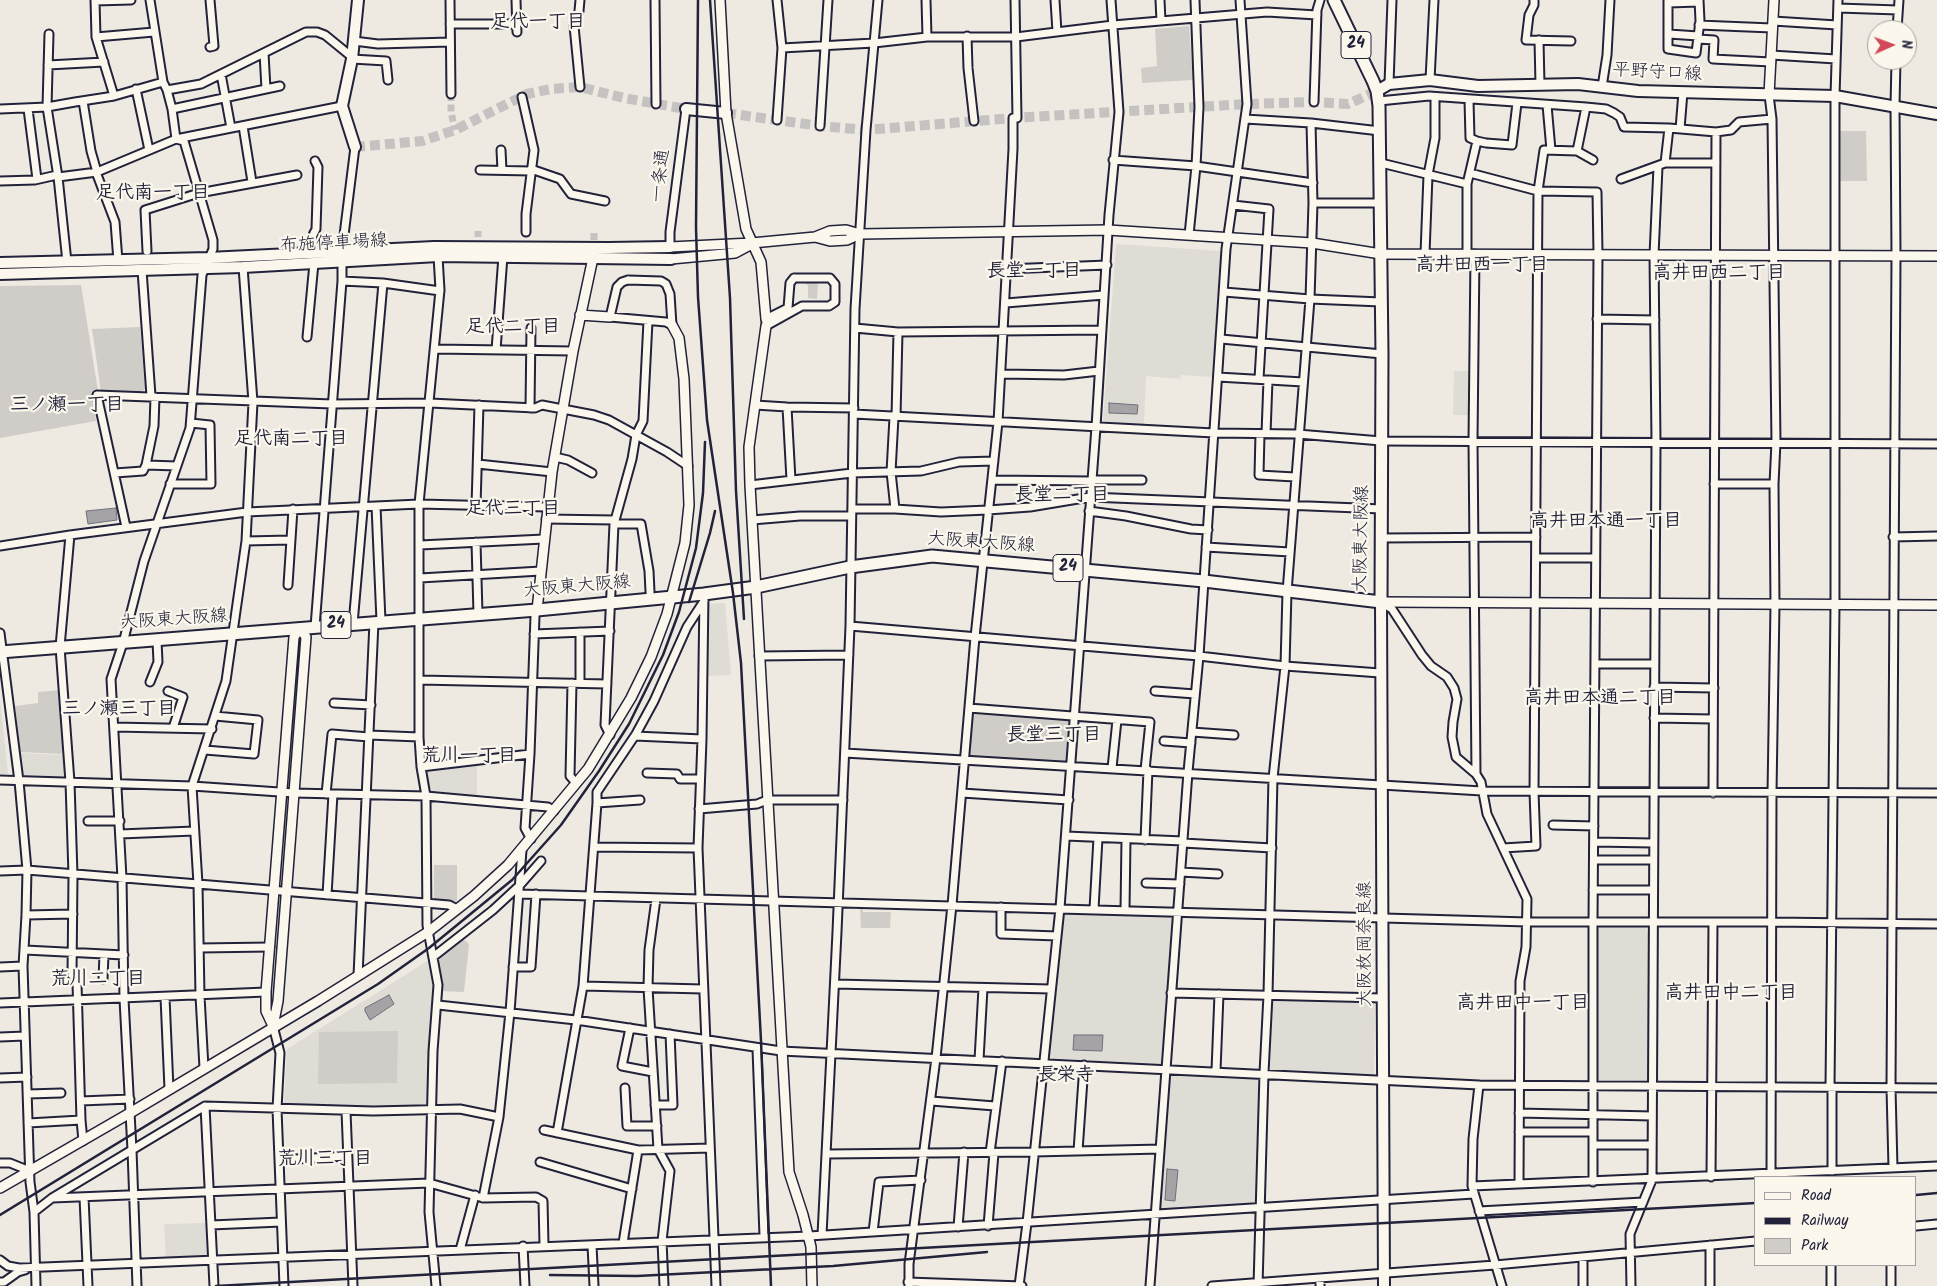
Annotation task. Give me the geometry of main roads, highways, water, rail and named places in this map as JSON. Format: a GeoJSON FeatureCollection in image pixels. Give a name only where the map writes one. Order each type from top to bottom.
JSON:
{"type":"FeatureCollection","features":[{"type":"Feature","properties":{"kind":"main road"},"geometry":{"type":"LineString","coordinates":[[355,147],[342,106],[352,58],[358,0]]}},
{"type":"Feature","properties":{"kind":"main road","name":"大阪東大阪線"},"geometry":{"type":"LineString","coordinates":[[1,652],[537,610],[672,597],[704,598],[850,567],[932,556],[1204,581],[1381,602],[1381,163],[1378,96],[1334,0]]}},
{"type":"Feature","properties":{"kind":"main road","name":"平野守口線"},"geometry":{"type":"LineString","coordinates":[[1378,96],[1389,84],[1430,80],[1478,86],[1578,84],[1638,92],[1836,96],[1937,114]]}},
{"type":"Feature","properties":{"kind":"main road"},"geometry":{"type":"LineString","coordinates":[[686,109],[726,113]]}},
{"type":"Feature","properties":{"kind":"main road","name":"布施停車場線"},"geometry":{"type":"LineString","coordinates":[[436,252],[478,243],[526,239],[594,253],[670,259]]}},
{"type":"Feature","properties":{"kind":"main road","name":"布施停車場線"},"geometry":{"type":"LineString","coordinates":[[0,274],[243,267],[313,258],[436,252],[503,256],[594,253],[670,247]]}},
{"type":"Feature","properties":{"kind":"main road","name":"布施停車場線"},"geometry":{"type":"LineString","coordinates":[[0,263],[208,258],[313,258]]}},
{"type":"Feature","properties":{"kind":"main road","name":"大阪枚岡奈良線"},"geometry":{"type":"LineString","coordinates":[[1381,602],[1384,1286]]}},
{"type":"Feature","properties":{"kind":"tunnel"},"geometry":{"type":"LineString","coordinates":[[355,147],[422,141],[455,130],[527,94],[551,89],[580,87],[624,98],[686,109]]}},
{"type":"Feature","properties":{"kind":"tunnel"},"geometry":{"type":"LineString","coordinates":[[726,113],[820,126],[866,130],[1013,118],[1247,104],[1314,102],[1348,104],[1377,91]]}},
{"type":"Feature","properties":{"kind":"tunnel"},"geometry":{"type":"LineString","coordinates":[[451,94],[451,112],[455,130]]}},
{"type":"Feature","properties":{"kind":"tunnel"},"geometry":{"type":"LineString","coordinates":[[478,231],[478,237]]}},
{"type":"Feature","properties":{"kind":"tunnel"},"geometry":{"type":"LineString","coordinates":[[594,233],[594,248]]}},
{"type":"Feature","properties":{"kind":"railway"},"geometry":{"type":"LineString","coordinates":[[698,0],[696,227],[698,297],[707,420],[733,593],[741,663],[761,1041],[771,1286]]}},
{"type":"Feature","properties":{"kind":"railway"},"geometry":{"type":"LineString","coordinates":[[710,0],[730,298],[736,491],[744,619]]}},
{"type":"Feature","properties":{"kind":"railway"},"geometry":{"type":"LineString","coordinates":[[0,1215],[378,984],[429,948],[512,880],[561,825],[599,771],[629,724],[663,655],[679,612],[696,548],[703,493],[705,442]]}},
{"type":"Feature","properties":{"kind":"railway"},"geometry":{"type":"LineString","coordinates":[[689,602],[715,511]]}},
{"type":"Feature","properties":{"kind":"railway"},"geometry":{"type":"LineString","coordinates":[[1917,1195],[1937,1193]]}},
{"type":"Feature","properties":{"kind":"railway"},"geometry":{"type":"LineString","coordinates":[[216,1286],[1754,1203]]}},
{"type":"Feature","properties":{"kind":"railway"},"geometry":{"type":"LineString","coordinates":[[550,1275],[637,1276],[833,1266],[987,1252]]}},
{"type":"Feature","properties":{"kind":"district","name":"足代一丁目"},"geometry":{"type":"Point","coordinates":[538,24]}},
{"type":"Feature","properties":{"kind":"district","name":"足代南一丁目"},"geometry":{"type":"Point","coordinates":[153,195]}},
{"type":"Feature","properties":{"kind":"district","name":"高井田西一丁目"},"geometry":{"type":"Point","coordinates":[1482,267]}},
{"type":"Feature","properties":{"kind":"district","name":"長堂一丁目"},"geometry":{"type":"Point","coordinates":[1034,273]}},
{"type":"Feature","properties":{"kind":"district","name":"高井田西二丁目"},"geometry":{"type":"Point","coordinates":[1719,275]}},
{"type":"Feature","properties":{"kind":"district","name":"足代二丁目"},"geometry":{"type":"Point","coordinates":[513,329]}},
{"type":"Feature","properties":{"kind":"district","name":"三ノ瀬一丁目"},"geometry":{"type":"Point","coordinates":[67,407]}},
{"type":"Feature","properties":{"kind":"district","name":"足代南二丁目"},"geometry":{"type":"Point","coordinates":[291,441]}},
{"type":"Feature","properties":{"kind":"district","name":"長堂二丁目"},"geometry":{"type":"Point","coordinates":[1062,497]}},
{"type":"Feature","properties":{"kind":"district","name":"足代三丁目"},"geometry":{"type":"Point","coordinates":[513,511]}},
{"type":"Feature","properties":{"kind":"district","name":"高井田本通一丁目"},"geometry":{"type":"Point","coordinates":[1606,523]}},
{"type":"Feature","properties":{"kind":"district","name":"高井田本通二丁目"},"geometry":{"type":"Point","coordinates":[1600,700]}},
{"type":"Feature","properties":{"kind":"district","name":"三ノ瀬三丁目"},"geometry":{"type":"Point","coordinates":[119,711]}},
{"type":"Feature","properties":{"kind":"district","name":"長堂三丁目"},"geometry":{"type":"Point","coordinates":[1054,737]}},
{"type":"Feature","properties":{"kind":"district","name":"荒川一丁目"},"geometry":{"type":"Point","coordinates":[469,758]}},
{"type":"Feature","properties":{"kind":"district","name":"荒川二丁目"},"geometry":{"type":"Point","coordinates":[98,981]}},
{"type":"Feature","properties":{"kind":"district","name":"高井田中二丁目"},"geometry":{"type":"Point","coordinates":[1731,995]}},
{"type":"Feature","properties":{"kind":"district","name":"高井田中一丁目"},"geometry":{"type":"Point","coordinates":[1523,1005]}},
{"type":"Feature","properties":{"kind":"district","name":"長栄寺"},"geometry":{"type":"Point","coordinates":[1066,1077]}},
{"type":"Feature","properties":{"kind":"district","name":"荒川三丁目"},"geometry":{"type":"Point","coordinates":[325,1161]}}]}
